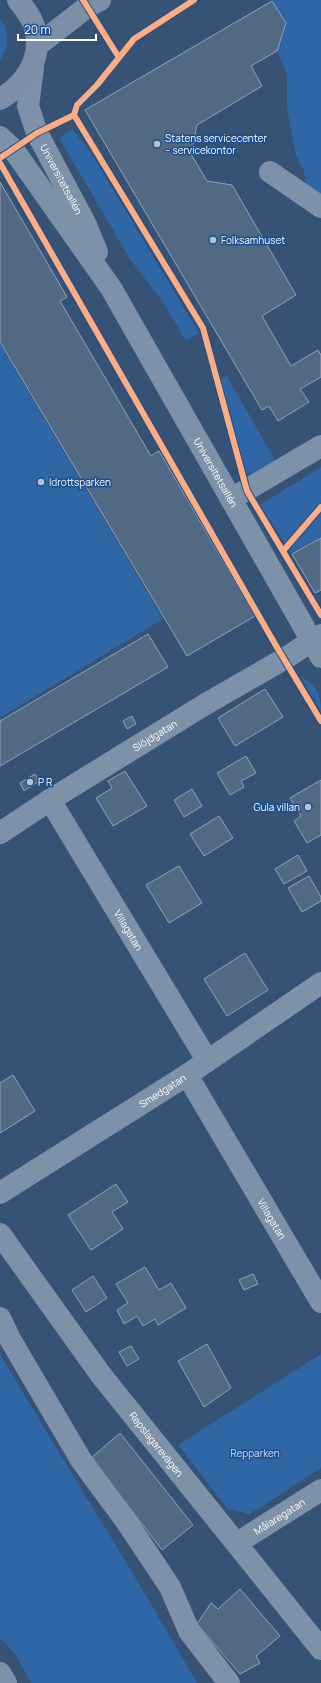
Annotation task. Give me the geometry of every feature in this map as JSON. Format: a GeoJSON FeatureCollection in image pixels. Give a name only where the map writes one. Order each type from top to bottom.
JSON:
{"type":"FeatureCollection","features":[{"type":"Feature","properties":{"kind":"main road"},"geometry":{"type":"LineString","coordinates":[[0,99],[21,84],[33,68],[38,45],[32,21],[18,0]]}},
{"type":"Feature","properties":{"kind":"main road"},"geometry":{"type":"LineString","coordinates":[[38,45],[87,7],[100,0]]}},
{"type":"Feature","properties":{"kind":"street","name":"Universitetsallén"},"geometry":{"type":"LineString","coordinates":[[33,68],[28,106],[37,133],[85,223],[112,288]]}},
{"type":"Feature","properties":{"kind":"street","name":"Universitetsallén"},"geometry":{"type":"LineString","coordinates":[[0,137],[13,149],[112,288],[231,499],[318,644]]}},
{"type":"Feature","properties":{"kind":"street"},"geometry":{"type":"LineString","coordinates":[[270,172],[321,207]]}},
{"type":"Feature","properties":{"kind":"street"},"geometry":{"type":"LineString","coordinates":[[231,499],[321,446]]}},
{"type":"Feature","properties":{"kind":"street","name":"Slöjdgatan"},"geometry":{"type":"LineString","coordinates":[[0,833],[204,704],[284,659],[318,644]]}},
{"type":"Feature","properties":{"kind":"street","name":"Villagatan"},"geometry":{"type":"LineString","coordinates":[[50,800],[207,1060]]}},
{"type":"Feature","properties":{"kind":"street","name":"Smedgatan"},"geometry":{"type":"LineString","coordinates":[[0,1193],[187,1074],[321,983]]}},
{"type":"Feature","properties":{"kind":"street","name":"Villagatan"},"geometry":{"type":"LineString","coordinates":[[187,1074],[321,1302]]}},
{"type":"Feature","properties":{"kind":"street","name":"Repslagarevägen"},"geometry":{"type":"LineString","coordinates":[[0,1234],[101,1375],[321,1649]]}},
{"type":"Feature","properties":{"kind":"street"},"geometry":{"type":"LineString","coordinates":[[0,1318],[10,1339],[81,1460],[126,1521],[170,1587],[189,1631],[229,1683]]}},
{"type":"Feature","properties":{"kind":"street","name":"Målaregatan"},"geometry":{"type":"LineString","coordinates":[[237,1543],[321,1490]]}},
{"type":"Feature","properties":{"kind":"street"},"geometry":{"type":"LineString","coordinates":[[0,1673],[6,1683]]}},
{"type":"Feature","properties":{"kind":"green space"},"geometry":{"type":"Polygon","coordinates":[[[271,0],[321,0],[321,198],[306,184],[304,171],[296,156],[287,109],[287,74],[277,51],[286,23],[271,0]]]}},
{"type":"Feature","properties":{"kind":"green space"},"geometry":{"type":"Polygon","coordinates":[[[0,20],[6,27],[7,44],[0,62],[0,20]]]}},
{"type":"Feature","properties":{"kind":"green space"},"geometry":{"type":"Polygon","coordinates":[[[72,129],[90,151],[199,333],[186,341],[162,301],[130,259],[59,138],[72,129]]]}},
{"type":"Feature","properties":{"kind":"green space","name":"Idrottsparken"},"geometry":{"type":"Polygon","coordinates":[[[0,344],[163,619],[0,718],[0,344]]]}},
{"type":"Feature","properties":{"kind":"green space"},"geometry":{"type":"Polygon","coordinates":[[[227,376],[277,464],[259,474],[245,473],[217,382],[227,376]]]}},
{"type":"Feature","properties":{"kind":"green space"},"geometry":{"type":"Polygon","coordinates":[[[321,467],[321,538],[292,554],[260,505],[321,467]]]}},
{"type":"Feature","properties":{"kind":"green space"},"geometry":{"type":"Polygon","coordinates":[[[301,677],[311,683],[317,691],[320,700],[321,712],[301,677]]]}},
{"type":"Feature","properties":{"kind":"green space"},"geometry":{"type":"Polygon","coordinates":[[[0,1354],[149,1600],[197,1683],[31,1683],[15,1654],[0,1638],[0,1354]]]}},
{"type":"Feature","properties":{"kind":"green space","name":"Repparken"},"geometry":{"type":"Polygon","coordinates":[[[321,1354],[321,1468],[250,1514],[228,1509],[178,1445],[321,1354]]]}},
{"type":"Feature","properties":{"kind":"building","name":"Folksamhuset"},"geometry":{"type":"Polygon","coordinates":[[[272,1],[286,23],[277,51],[251,66],[262,86],[197,125],[191,154],[207,181],[232,185],[296,295],[262,316],[291,366],[318,350],[321,355],[321,377],[300,389],[309,402],[278,421],[269,406],[262,410],[85,110],[272,1]]]}},
{"type":"Feature","properties":{"kind":"building"},"geometry":{"type":"Polygon","coordinates":[[[0,182],[67,297],[60,301],[151,456],[159,451],[255,616],[187,656],[0,342],[0,182]]]}},
{"type":"Feature","properties":{"kind":"building"},"geometry":{"type":"Polygon","coordinates":[[[321,538],[321,590],[315,593],[292,554],[321,538]]]}},
{"type":"Feature","properties":{"kind":"building"},"geometry":{"type":"Polygon","coordinates":[[[148,634],[168,667],[0,766],[0,721],[148,634]]]}},
{"type":"Feature","properties":{"kind":"building"},"geometry":{"type":"Polygon","coordinates":[[[265,689],[283,717],[235,746],[218,718],[265,689]]]}},
{"type":"Feature","properties":{"kind":"building"},"geometry":{"type":"Polygon","coordinates":[[[132,716],[136,724],[127,729],[123,721],[132,716]]]}},
{"type":"Feature","properties":{"kind":"building"},"geometry":{"type":"Polygon","coordinates":[[[246,756],[256,773],[241,781],[244,787],[230,795],[217,773],[246,756]]]}},
{"type":"Feature","properties":{"kind":"building"},"geometry":{"type":"Polygon","coordinates":[[[125,771],[147,806],[113,826],[96,798],[112,788],[108,781],[125,771]]]}},
{"type":"Feature","properties":{"kind":"building","name":"P R"},"geometry":{"type":"Polygon","coordinates":[[[35,774],[39,781],[24,791],[20,783],[35,774]]]}},
{"type":"Feature","properties":{"kind":"building","name":"Gula villan"},"geometry":{"type":"Polygon","coordinates":[[[321,780],[321,835],[307,843],[294,821],[301,816],[290,798],[321,780]]]}},
{"type":"Feature","properties":{"kind":"building"},"geometry":{"type":"Polygon","coordinates":[[[192,789],[202,806],[184,817],[174,800],[192,789]]]}},
{"type":"Feature","properties":{"kind":"building"},"geometry":{"type":"Polygon","coordinates":[[[219,816],[233,838],[204,856],[190,834],[219,816]]]}},
{"type":"Feature","properties":{"kind":"building"},"geometry":{"type":"Polygon","coordinates":[[[298,855],[307,871],[284,884],[275,869],[298,855]]]}},
{"type":"Feature","properties":{"kind":"building"},"geometry":{"type":"Polygon","coordinates":[[[179,866],[202,903],[169,923],[146,885],[179,866]]]}},
{"type":"Feature","properties":{"kind":"building"},"geometry":{"type":"Polygon","coordinates":[[[309,876],[321,897],[321,901],[302,912],[288,888],[309,876]]]}},
{"type":"Feature","properties":{"kind":"building"},"geometry":{"type":"Polygon","coordinates":[[[245,953],[268,990],[227,1016],[204,979],[245,953]]]}},
{"type":"Feature","properties":{"kind":"building"},"geometry":{"type":"Polygon","coordinates":[[[13,1075],[35,1111],[0,1133],[0,1083],[13,1075]]]}},
{"type":"Feature","properties":{"kind":"building"},"geometry":{"type":"Polygon","coordinates":[[[116,1184],[128,1202],[112,1212],[123,1229],[91,1250],[68,1215],[116,1184]]]}},
{"type":"Feature","properties":{"kind":"building"},"geometry":{"type":"Polygon","coordinates":[[[145,1267],[159,1290],[171,1283],[186,1308],[158,1325],[155,1319],[143,1326],[137,1316],[124,1324],[117,1310],[128,1303],[116,1284],[145,1267]]]}},
{"type":"Feature","properties":{"kind":"building"},"geometry":{"type":"Polygon","coordinates":[[[253,1274],[258,1284],[244,1290],[239,1280],[253,1274]]]}},
{"type":"Feature","properties":{"kind":"building"},"geometry":{"type":"Polygon","coordinates":[[[93,1276],[107,1298],[86,1312],[72,1290],[93,1276]]]}},
{"type":"Feature","properties":{"kind":"building"},"geometry":{"type":"Polygon","coordinates":[[[207,1344],[231,1388],[204,1407],[178,1361],[207,1344]]]}},
{"type":"Feature","properties":{"kind":"building"},"geometry":{"type":"Polygon","coordinates":[[[131,1346],[139,1359],[127,1366],[119,1352],[131,1346]]]}},
{"type":"Feature","properties":{"kind":"building"},"geometry":{"type":"Polygon","coordinates":[[[120,1433],[193,1525],[162,1550],[91,1458],[120,1433]]]}},
{"type":"Feature","properties":{"kind":"building"},"geometry":{"type":"Polygon","coordinates":[[[240,1589],[280,1636],[256,1656],[260,1663],[240,1674],[197,1624],[211,1603],[218,1609],[240,1589]]]}},
{"type":"Feature","properties":{"kind":"cycle path"},"geometry":{"type":"LineString","coordinates":[[83,0],[118,56]]}},
{"type":"Feature","properties":{"kind":"cycle path"},"geometry":{"type":"LineString","coordinates":[[194,0],[134,39],[97,85],[77,105],[74,115],[203,328],[247,491],[321,615]]}},
{"type":"Feature","properties":{"kind":"cycle path"},"geometry":{"type":"LineString","coordinates":[[0,158],[37,133],[74,115]]}},
{"type":"Feature","properties":{"kind":"cycle path"},"geometry":{"type":"LineString","coordinates":[[0,163],[275,644],[321,721]]}},
{"type":"Feature","properties":{"kind":"cycle path"},"geometry":{"type":"LineString","coordinates":[[283,551],[321,507]]}},
{"type":"Feature","properties":{"kind":"place","name":"Statens servicecenter – servicekontor"},"geometry":{"type":"Point","coordinates":[157,144]}},
{"type":"Feature","properties":{"kind":"place","name":"Folksamhuset"},"geometry":{"type":"Point","coordinates":[213,240]}},
{"type":"Feature","properties":{"kind":"place","name":"Idrottsparken"},"geometry":{"type":"Point","coordinates":[41,482]}},
{"type":"Feature","properties":{"kind":"place","name":"P R"},"geometry":{"type":"Point","coordinates":[30,782]}},
{"type":"Feature","properties":{"kind":"place","name":"Gula villan"},"geometry":{"type":"Point","coordinates":[308,807]}}]}
